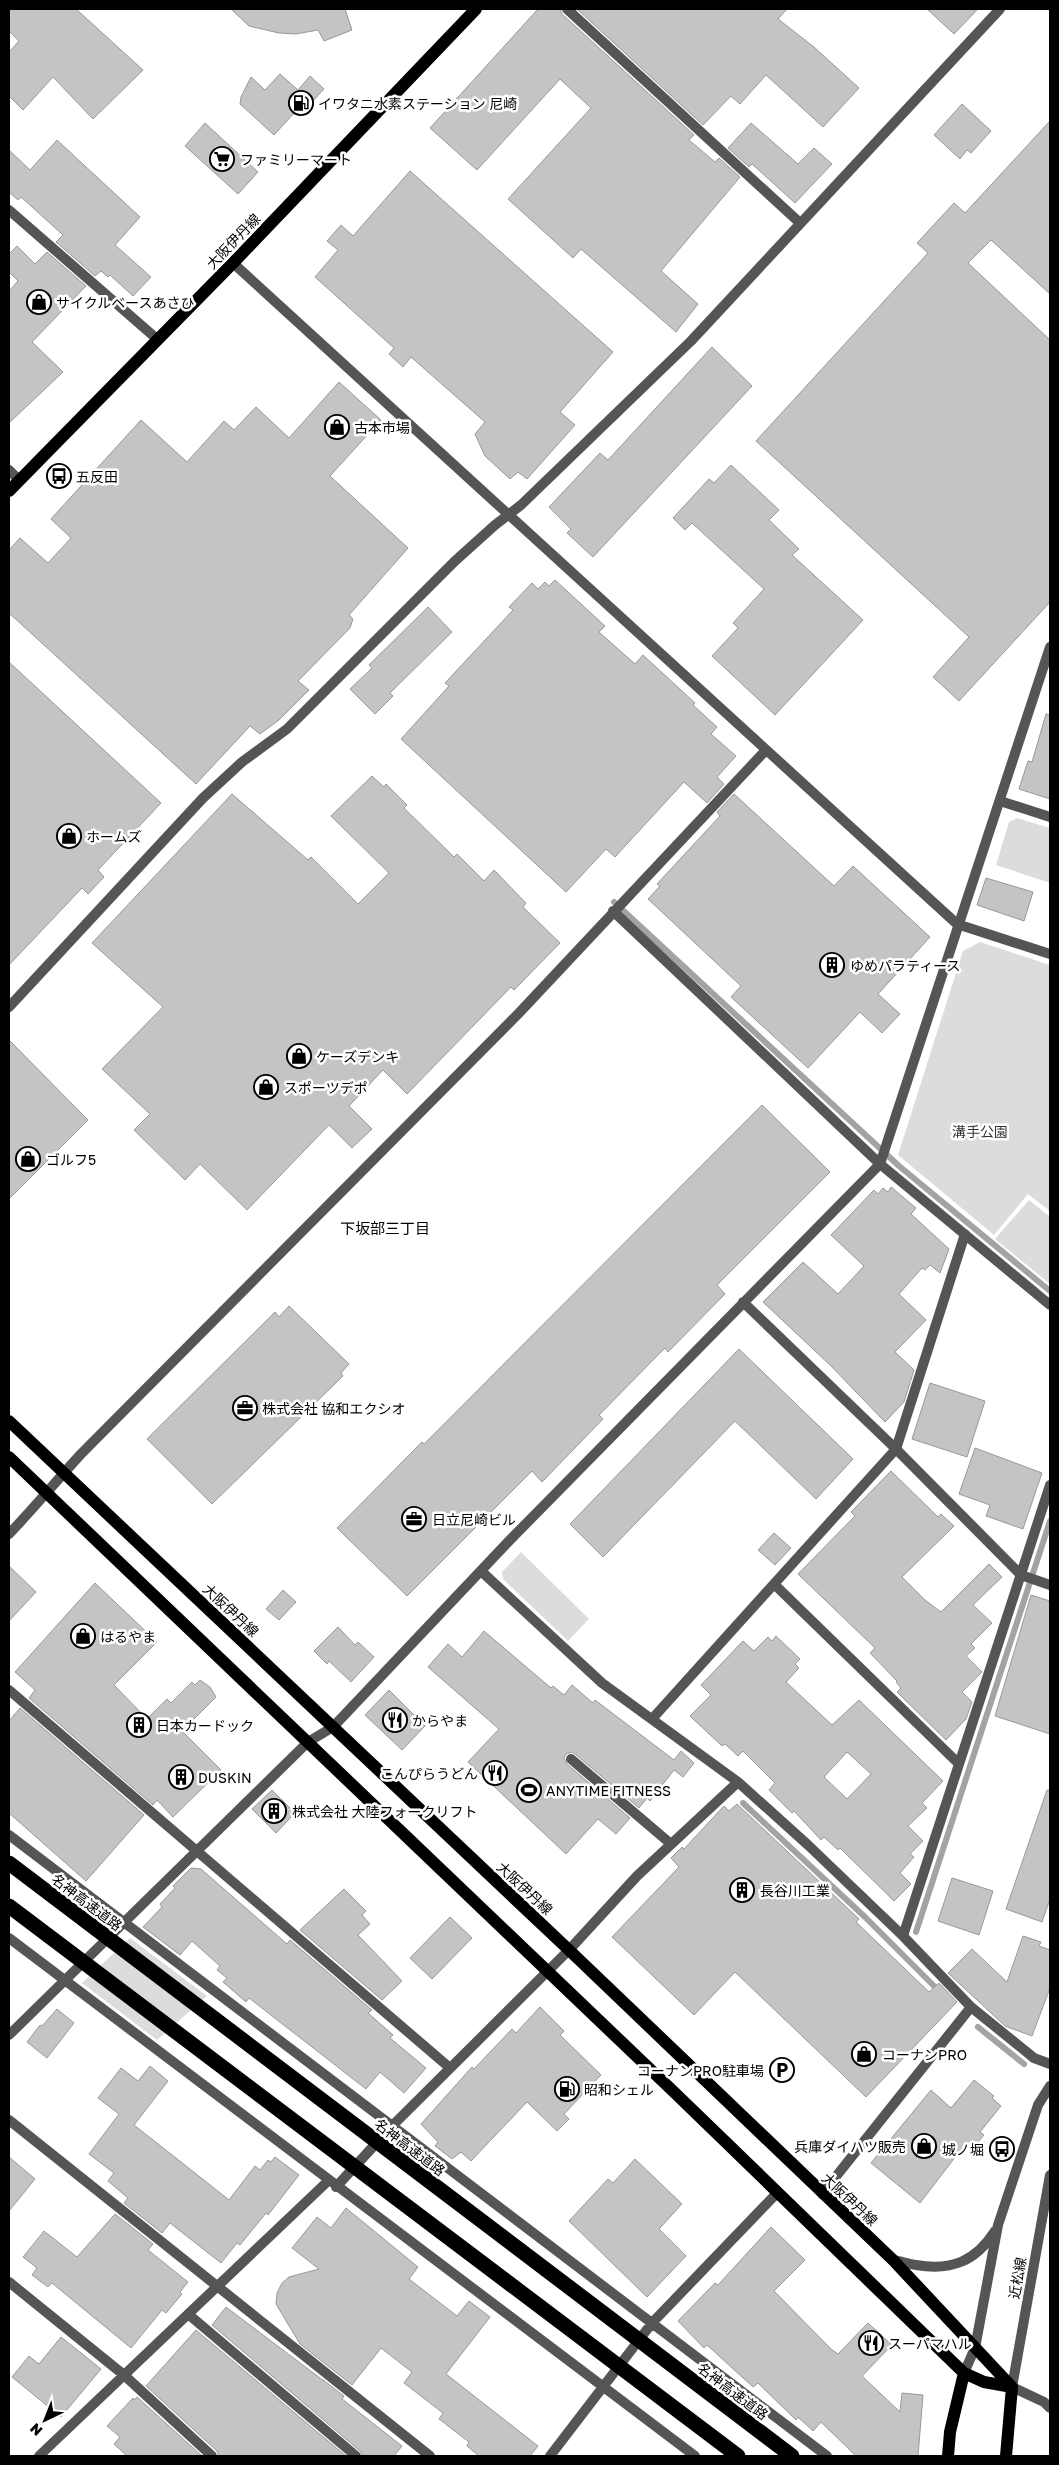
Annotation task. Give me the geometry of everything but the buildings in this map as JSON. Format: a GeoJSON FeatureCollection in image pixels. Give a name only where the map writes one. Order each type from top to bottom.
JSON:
{"type":"FeatureCollection","features":[{"type":"Feature","properties":{"kind":"highway","name":"名神高速道路"},"geometry":{"type":"LineString","coordinates":[[9,1863],[792,2456]]}},
{"type":"Feature","properties":{"kind":"highway"},"geometry":{"type":"LineString","coordinates":[[9,1906],[738,2456]]}},
{"type":"Feature","properties":{"kind":"main road","name":"大阪伊丹線"},"geometry":{"type":"LineString","coordinates":[[9,491],[233,263],[476,9]]}},
{"type":"Feature","properties":{"kind":"main road","name":"大阪伊丹線"},"geometry":{"type":"LineString","coordinates":[[9,1420],[63,1474],[569,1950],[893,2260],[1012,2387]]}},
{"type":"Feature","properties":{"kind":"main road"},"geometry":{"type":"LineString","coordinates":[[9,1457],[547,1970],[964,2373],[984,2382],[1012,2387],[1006,2456]]}},
{"type":"Feature","properties":{"kind":"main road"},"geometry":{"type":"LineString","coordinates":[[948,2456],[950,2432],[964,2373]]}},
{"type":"Feature","properties":{"kind":"street"},"geometry":{"type":"LineString","coordinates":[[567,9],[800,222]]}},
{"type":"Feature","properties":{"kind":"street"},"geometry":{"type":"LineString","coordinates":[[9,1007],[203,798],[242,762],[287,730],[434,582],[691,341],[1000,9]]}},
{"type":"Feature","properties":{"kind":"street"},"geometry":{"type":"LineString","coordinates":[[9,210],[157,339]]}},
{"type":"Feature","properties":{"kind":"street"},"geometry":{"type":"LineString","coordinates":[[233,263],[958,925],[1050,954]]}},
{"type":"Feature","properties":{"kind":"street"},"geometry":{"type":"LineString","coordinates":[[9,470],[20,480]]}},
{"type":"Feature","properties":{"kind":"street"},"geometry":{"type":"LineString","coordinates":[[9,2035],[308,1742],[333,1727],[481,1571],[880,1164],[1050,647]]}},
{"type":"Feature","properties":{"kind":"street"},"geometry":{"type":"LineString","coordinates":[[9,1534],[36,1507],[46,1492],[63,1474],[519,1013],[766,750]]}},
{"type":"Feature","properties":{"kind":"street"},"geometry":{"type":"LineString","coordinates":[[1000,801],[1050,817]]}},
{"type":"Feature","properties":{"kind":"street"},"geometry":{"type":"LineString","coordinates":[[613,912],[880,1164],[1050,1305]]}},
{"type":"Feature","properties":{"kind":"street"},"geometry":{"type":"LineString","coordinates":[[652,1719],[896,1449],[965,1234]]}},
{"type":"Feature","properties":{"kind":"street"},"geometry":{"type":"LineString","coordinates":[[743,1302],[896,1449],[1021,1575],[1050,1585]]}},
{"type":"Feature","properties":{"kind":"street"},"geometry":{"type":"LineString","coordinates":[[903,1936],[1050,1485]]}},
{"type":"Feature","properties":{"kind":"street"},"geometry":{"type":"LineString","coordinates":[[481,1571],[602,1683],[738,1782],[808,1845],[903,1936],[971,2007],[1034,2058],[1050,2064]]}},
{"type":"Feature","properties":{"kind":"street"},"geometry":{"type":"LineString","coordinates":[[774,1584],[959,1764]]}},
{"type":"Feature","properties":{"kind":"street"},"geometry":{"type":"LineString","coordinates":[[9,1690],[450,2068]]}},
{"type":"Feature","properties":{"kind":"street"},"geometry":{"type":"LineString","coordinates":[[571,1759],[671,1844]]}},
{"type":"Feature","properties":{"kind":"street"},"geometry":{"type":"LineString","coordinates":[[39,2456],[217,2286],[332,2184],[569,1950],[637,1876],[738,1782]]}},
{"type":"Feature","properties":{"kind":"street"},"geometry":{"type":"LineString","coordinates":[[9,1835],[827,2456]]}},
{"type":"Feature","properties":{"kind":"street"},"geometry":{"type":"LineString","coordinates":[[9,1938],[332,2184],[695,2456]]}},
{"type":"Feature","properties":{"kind":"street"},"geometry":{"type":"LineString","coordinates":[[822,2194],[971,2007]]}},
{"type":"Feature","properties":{"kind":"street"},"geometry":{"type":"LineString","coordinates":[[964,2373],[974,2348],[998,2225],[1038,2106],[1050,2086]]}},
{"type":"Feature","properties":{"kind":"street"},"geometry":{"type":"LineString","coordinates":[[9,2120],[430,2456]]}},
{"type":"Feature","properties":{"kind":"street","name":"近松線"},"geometry":{"type":"LineString","coordinates":[[1012,2387],[1050,2175]]}},
{"type":"Feature","properties":{"kind":"street"},"geometry":{"type":"LineString","coordinates":[[550,2456],[652,2324],[777,2193]]}},
{"type":"Feature","properties":{"kind":"street"},"geometry":{"type":"LineString","coordinates":[[893,2260],[930,2266],[960,2263],[975,2255],[986,2244],[998,2225]]}},
{"type":"Feature","properties":{"kind":"street"},"geometry":{"type":"LineString","coordinates":[[9,2282],[124,2375],[212,2456]]}},
{"type":"Feature","properties":{"kind":"street"},"geometry":{"type":"LineString","coordinates":[[188,2314],[356,2456]]}},
{"type":"Feature","properties":{"kind":"street"},"geometry":{"type":"LineString","coordinates":[[1012,2387],[1044,2402],[1050,2408]]}},
{"type":"Feature","properties":{"kind":"green space"},"geometry":{"type":"Polygon","coordinates":[[[1017,818],[1050,828],[1050,883],[996,865],[1009,822],[1017,818]]]}},
{"type":"Feature","properties":{"kind":"green space","name":"溝手公園"},"geometry":{"type":"Polygon","coordinates":[[[980,942],[1050,965],[1050,1211],[1028,1194],[994,1235],[898,1155],[963,951],[980,942]]]}},
{"type":"Feature","properties":{"kind":"green space"},"geometry":{"type":"Polygon","coordinates":[[[1029,1200],[1050,1217],[1050,1284],[995,1239],[1029,1200]]]}},
{"type":"Feature","properties":{"kind":"green space"},"geometry":{"type":"Polygon","coordinates":[[[521,1552],[589,1619],[568,1641],[503,1579],[502,1572],[521,1552]]]}},
{"type":"Feature","properties":{"kind":"green space"},"geometry":{"type":"Polygon","coordinates":[[[130,1938],[207,1996],[157,2040],[82,1983],[130,1938]]]}},
{"type":"Feature","properties":{"kind":"waterway"},"geometry":{"type":"LineString","coordinates":[[614,902],[899,1166],[1050,1291]]}},
{"type":"Feature","properties":{"kind":"waterway"},"geometry":{"type":"LineString","coordinates":[[916,1932],[1050,1521]]}},
{"type":"Feature","properties":{"kind":"waterway"},"geometry":{"type":"LineString","coordinates":[[743,1803],[865,1917],[940,1992]]}},
{"type":"Feature","properties":{"kind":"waterway"},"geometry":{"type":"LineString","coordinates":[[978,2027],[1024,2064]]}},
{"type":"Feature","properties":{"kind":"place","name":"イワタニ水素ステーション 尼崎"},"geometry":{"type":"Point","coordinates":[301,103]}},
{"type":"Feature","properties":{"kind":"place","name":"ファミリーマート"},"geometry":{"type":"Point","coordinates":[222,159]}},
{"type":"Feature","properties":{"kind":"place","name":"サイクルベースあさひ"},"geometry":{"type":"Point","coordinates":[39,302]}},
{"type":"Feature","properties":{"kind":"place","name":"古本市場"},"geometry":{"type":"Point","coordinates":[337,427]}},
{"type":"Feature","properties":{"kind":"place","name":"五反田"},"geometry":{"type":"Point","coordinates":[59,476]}},
{"type":"Feature","properties":{"kind":"place","name":"ホームズ"},"geometry":{"type":"Point","coordinates":[69,836]}},
{"type":"Feature","properties":{"kind":"place","name":"ゆめパラティース"},"geometry":{"type":"Point","coordinates":[832,965]}},
{"type":"Feature","properties":{"kind":"place","name":"ケーズデンキ"},"geometry":{"type":"Point","coordinates":[299,1056]}},
{"type":"Feature","properties":{"kind":"place","name":"スポーツデポ"},"geometry":{"type":"Point","coordinates":[266,1087]}},
{"type":"Feature","properties":{"kind":"place","name":"ゴルフ5"},"geometry":{"type":"Point","coordinates":[28,1159]}},
{"type":"Feature","properties":{"kind":"place","name":"株式会社 協和エクシオ"},"geometry":{"type":"Point","coordinates":[245,1408]}},
{"type":"Feature","properties":{"kind":"place","name":"日立尼崎ビル"},"geometry":{"type":"Point","coordinates":[414,1519]}},
{"type":"Feature","properties":{"kind":"place","name":"はるやま"},"geometry":{"type":"Point","coordinates":[83,1636]}},
{"type":"Feature","properties":{"kind":"place","name":"からやま"},"geometry":{"type":"Point","coordinates":[395,1720]}},
{"type":"Feature","properties":{"kind":"place","name":"日本カードック"},"geometry":{"type":"Point","coordinates":[139,1725]}},
{"type":"Feature","properties":{"kind":"place","name":"こんぴらうどん"},"geometry":{"type":"Point","coordinates":[495,1773]}},
{"type":"Feature","properties":{"kind":"place","name":"DUSKIN"},"geometry":{"type":"Point","coordinates":[181,1777]}},
{"type":"Feature","properties":{"kind":"place","name":"ANYTIME FITNESS"},"geometry":{"type":"Point","coordinates":[529,1790]}},
{"type":"Feature","properties":{"kind":"place","name":"株式会社 大陸フォークリフト"},"geometry":{"type":"Point","coordinates":[274,1811]}},
{"type":"Feature","properties":{"kind":"place","name":"長谷川工業"},"geometry":{"type":"Point","coordinates":[742,1890]}},
{"type":"Feature","properties":{"kind":"place","name":"コーナンPRO"},"geometry":{"type":"Point","coordinates":[864,2054]}},
{"type":"Feature","properties":{"kind":"place","name":"コーナンPRO駐車場"},"geometry":{"type":"Point","coordinates":[782,2070]}},
{"type":"Feature","properties":{"kind":"place","name":"昭和シェル"},"geometry":{"type":"Point","coordinates":[567,2089]}},
{"type":"Feature","properties":{"kind":"place","name":"兵庫ダイハツ販売"},"geometry":{"type":"Point","coordinates":[924,2146]}},
{"type":"Feature","properties":{"kind":"place","name":"城ノ堀"},"geometry":{"type":"Point","coordinates":[1002,2149]}},
{"type":"Feature","properties":{"kind":"place","name":"スーパマハル"},"geometry":{"type":"Point","coordinates":[871,2343]}},
{"type":"Feature","properties":{"kind":"district","name":"下坂部三丁目"},"geometry":{"type":"Point","coordinates":[385,1228]}}]}
